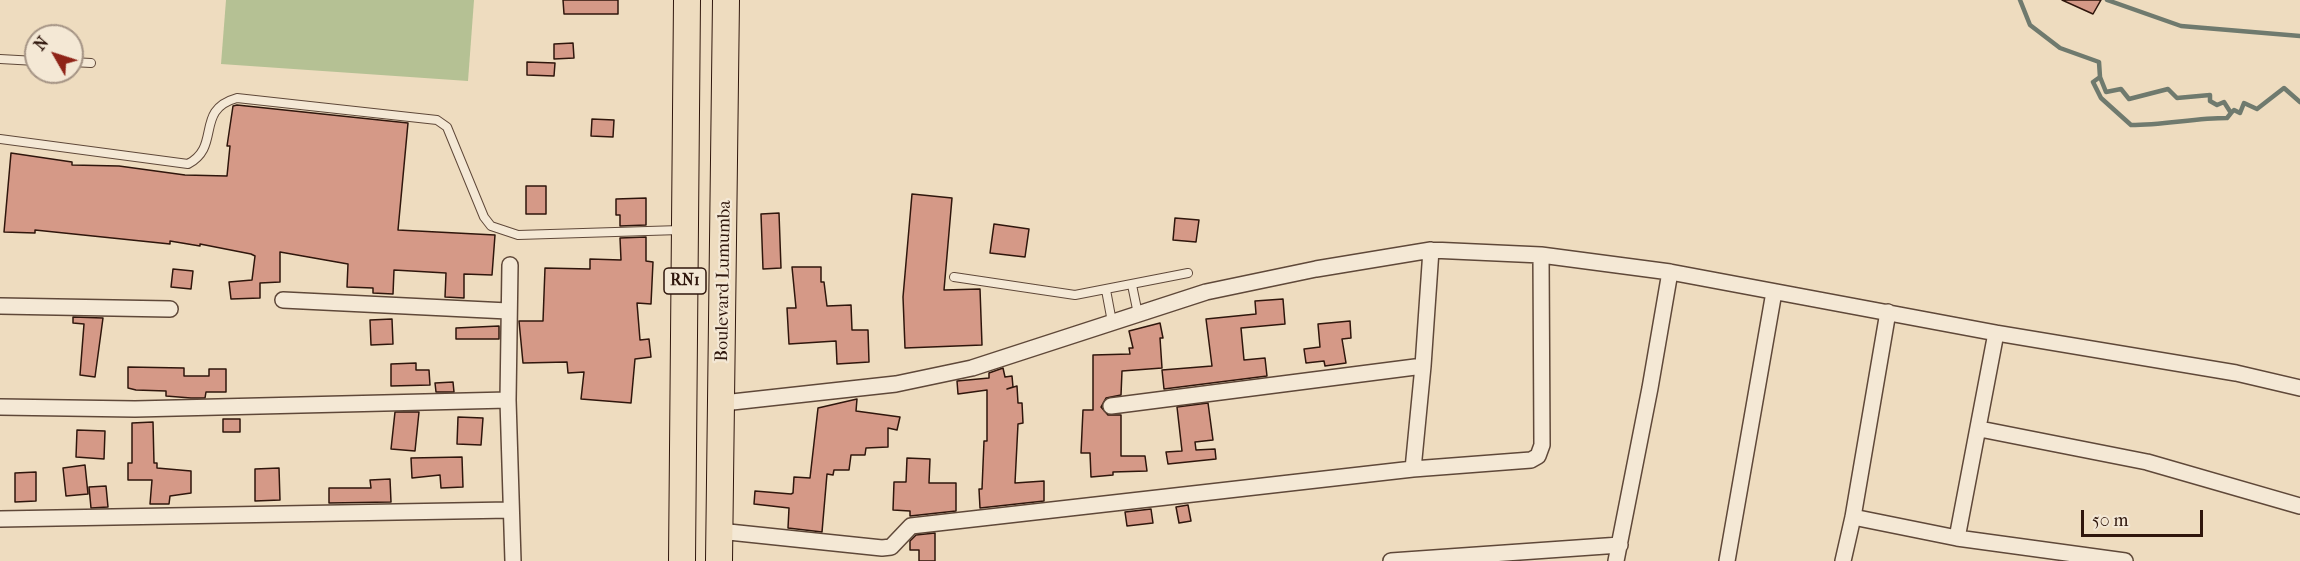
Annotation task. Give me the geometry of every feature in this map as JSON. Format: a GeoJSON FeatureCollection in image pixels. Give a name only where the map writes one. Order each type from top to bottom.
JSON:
{"type":"FeatureCollection","features":[{"type":"Feature","properties":{"kind":"highway","name":"RN1"},"geometry":{"type":"LineString","coordinates":[[682,561],[687,0]]}},
{"type":"Feature","properties":{"kind":"highway","name":"Boulevard Lumumba"},"geometry":{"type":"LineString","coordinates":[[718,561],[723,403],[726,0]]}},
{"type":"Feature","properties":{"kind":"street"},"geometry":{"type":"LineString","coordinates":[[723,403],[896,384],[972,368],[1206,292],[1316,269],[1431,250],[1541,255],[1670,272],[1996,333],[2236,374],[2300,388]]}},
{"type":"Feature","properties":{"kind":"street"},"geometry":{"type":"LineString","coordinates":[[1413,469],[1431,250]]}},
{"type":"Feature","properties":{"kind":"street"},"geometry":{"type":"LineString","coordinates":[[719,531],[882,548],[891,547],[911,526],[1413,469],[1532,460],[1538,456],[1542,445],[1541,255]]}},
{"type":"Feature","properties":{"kind":"street"},"geometry":{"type":"LineString","coordinates":[[510,265],[508,400],[513,561]]}},
{"type":"Feature","properties":{"kind":"street"},"geometry":{"type":"LineString","coordinates":[[1616,561],[1670,272]]}},
{"type":"Feature","properties":{"kind":"street"},"geometry":{"type":"LineString","coordinates":[[1727,561],[1774,292]]}},
{"type":"Feature","properties":{"kind":"street"},"geometry":{"type":"LineString","coordinates":[[283,300],[508,311]]}},
{"type":"Feature","properties":{"kind":"street"},"geometry":{"type":"LineString","coordinates":[[0,306],[170,309]]}},
{"type":"Feature","properties":{"kind":"street"},"geometry":{"type":"LineString","coordinates":[[1843,561],[1853,517],[1888,312]]}},
{"type":"Feature","properties":{"kind":"street"},"geometry":{"type":"LineString","coordinates":[[1957,538],[1980,429],[1996,333]]}},
{"type":"Feature","properties":{"kind":"street"},"geometry":{"type":"LineString","coordinates":[[1111,405],[1423,366]]}},
{"type":"Feature","properties":{"kind":"street"},"geometry":{"type":"LineString","coordinates":[[0,407],[135,409],[508,400]]}},
{"type":"Feature","properties":{"kind":"street"},"geometry":{"type":"LineString","coordinates":[[1980,429],[2147,462],[2300,506]]}},
{"type":"Feature","properties":{"kind":"street"},"geometry":{"type":"LineString","coordinates":[[0,519],[510,510]]}},
{"type":"Feature","properties":{"kind":"street"},"geometry":{"type":"LineString","coordinates":[[1853,517],[1957,538],[2125,561]]}},
{"type":"Feature","properties":{"kind":"street"},"geometry":{"type":"LineString","coordinates":[[1391,561],[1620,545]]}},
{"type":"Feature","properties":{"kind":"lane"},"geometry":{"type":"LineString","coordinates":[[0,59],[24,60]]}},
{"type":"Feature","properties":{"kind":"lane"},"geometry":{"type":"LineString","coordinates":[[84,63],[91,63]]}},
{"type":"Feature","properties":{"kind":"lane"},"geometry":{"type":"LineString","coordinates":[[0,139],[188,164],[197,159],[203,151],[216,109],[224,102],[237,98],[437,120],[447,128],[484,217],[491,226],[518,235],[686,230]]}},
{"type":"Feature","properties":{"kind":"lane"},"geometry":{"type":"LineString","coordinates":[[954,277],[1075,295],[1188,273]]}},
{"type":"Feature","properties":{"kind":"lane"},"geometry":{"type":"LineString","coordinates":[[1132,285],[1137,314]]}},
{"type":"Feature","properties":{"kind":"lane"},"geometry":{"type":"LineString","coordinates":[[1106,290],[1112,322]]}},
{"type":"Feature","properties":{"kind":"green space"},"geometry":{"type":"Polygon","coordinates":[[[226,0],[474,0],[468,81],[221,64],[226,0]]]}},
{"type":"Feature","properties":{"kind":"building"},"geometry":{"type":"Polygon","coordinates":[[[563,0],[618,0],[618,14],[564,14],[563,0]]]}},
{"type":"Feature","properties":{"kind":"building"},"geometry":{"type":"Polygon","coordinates":[[[2062,0],[2101,0],[2093,14],[2062,0]]]}},
{"type":"Feature","properties":{"kind":"building"},"geometry":{"type":"Polygon","coordinates":[[[573,43],[574,58],[554,59],[554,44],[573,43]]]}},
{"type":"Feature","properties":{"kind":"building"},"geometry":{"type":"Polygon","coordinates":[[[527,62],[555,63],[554,76],[527,75],[527,62]]]}},
{"type":"Feature","properties":{"kind":"building"},"geometry":{"type":"Polygon","coordinates":[[[233,106],[408,123],[398,230],[495,235],[492,275],[464,274],[464,298],[445,297],[446,273],[394,270],[393,294],[373,293],[373,288],[347,287],[348,264],[280,252],[280,282],[260,283],[260,298],[231,299],[229,282],[252,280],[255,256],[251,254],[170,241],[170,244],[35,230],[35,233],[4,232],[11,153],[72,162],[72,165],[119,166],[185,175],[227,176],[230,146],[227,146],[233,106]]]}},
{"type":"Feature","properties":{"kind":"building"},"geometry":{"type":"Polygon","coordinates":[[[592,119],[614,120],[613,137],[591,136],[592,119]]]}},
{"type":"Feature","properties":{"kind":"building"},"geometry":{"type":"Polygon","coordinates":[[[526,186],[546,186],[546,214],[526,214],[526,186]]]}},
{"type":"Feature","properties":{"kind":"building"},"geometry":{"type":"Polygon","coordinates":[[[912,194],[952,198],[944,290],[980,289],[982,345],[905,348],[903,297],[912,194]]]}},
{"type":"Feature","properties":{"kind":"building"},"geometry":{"type":"Polygon","coordinates":[[[646,198],[646,225],[620,226],[620,215],[616,215],[616,199],[646,198]]]}},
{"type":"Feature","properties":{"kind":"building"},"geometry":{"type":"Polygon","coordinates":[[[779,213],[781,268],[763,269],[761,214],[779,213]]]}},
{"type":"Feature","properties":{"kind":"building"},"geometry":{"type":"Polygon","coordinates":[[[1175,218],[1199,220],[1196,242],[1173,240],[1175,218]]]}},
{"type":"Feature","properties":{"kind":"building"},"geometry":{"type":"Polygon","coordinates":[[[994,224],[1029,229],[1025,257],[990,253],[994,224]]]}},
{"type":"Feature","properties":{"kind":"building"},"geometry":{"type":"Polygon","coordinates":[[[646,237],[646,261],[653,262],[651,304],[637,303],[640,340],[649,339],[651,357],[635,359],[631,403],[581,399],[584,372],[568,373],[567,362],[523,363],[519,321],[543,321],[545,268],[590,269],[590,259],[621,260],[620,238],[646,237]]]}},
{"type":"Feature","properties":{"kind":"building"},"geometry":{"type":"Polygon","coordinates":[[[792,267],[821,267],[821,282],[824,282],[827,306],[851,305],[852,330],[868,330],[869,362],[837,364],[836,341],[789,344],[787,308],[796,308],[792,267]]]}},
{"type":"Feature","properties":{"kind":"building"},"geometry":{"type":"Polygon","coordinates":[[[173,269],[193,271],[191,289],[171,287],[173,269]]]}},
{"type":"Feature","properties":{"kind":"building"},"geometry":{"type":"Polygon","coordinates":[[[1283,299],[1285,324],[1241,328],[1244,360],[1265,358],[1267,376],[1164,389],[1162,370],[1212,366],[1206,319],[1256,314],[1255,301],[1283,299]]]}},
{"type":"Feature","properties":{"kind":"building"},"geometry":{"type":"Polygon","coordinates":[[[73,317],[103,318],[95,377],[80,375],[84,324],[73,323],[73,317]]]}},
{"type":"Feature","properties":{"kind":"building"},"geometry":{"type":"Polygon","coordinates":[[[392,319],[393,344],[371,345],[370,320],[392,319]]]}},
{"type":"Feature","properties":{"kind":"building"},"geometry":{"type":"Polygon","coordinates":[[[1350,321],[1351,338],[1342,339],[1346,363],[1325,366],[1324,361],[1306,363],[1304,349],[1320,347],[1318,324],[1350,321]]]}},
{"type":"Feature","properties":{"kind":"building"},"geometry":{"type":"Polygon","coordinates":[[[1160,323],[1163,338],[1160,338],[1162,368],[1122,371],[1121,395],[1106,398],[1101,407],[1108,415],[1121,415],[1121,456],[1145,456],[1147,471],[1113,472],[1113,475],[1091,477],[1090,453],[1081,453],[1083,410],[1093,410],[1093,355],[1130,354],[1129,348],[1133,348],[1129,331],[1160,323]]]}},
{"type":"Feature","properties":{"kind":"building"},"geometry":{"type":"Polygon","coordinates":[[[499,326],[499,339],[456,339],[456,328],[499,326]]]}},
{"type":"Feature","properties":{"kind":"building"},"geometry":{"type":"Polygon","coordinates":[[[416,363],[416,370],[429,370],[430,385],[391,386],[391,364],[416,363]]]}},
{"type":"Feature","properties":{"kind":"building"},"geometry":{"type":"Polygon","coordinates":[[[128,367],[184,368],[184,376],[209,376],[209,369],[226,369],[226,392],[206,392],[205,398],[191,398],[166,396],[166,391],[128,388],[128,367]]]}},
{"type":"Feature","properties":{"kind":"building"},"geometry":{"type":"Polygon","coordinates":[[[1003,368],[1005,377],[1012,376],[1013,387],[1007,389],[1017,386],[1018,403],[1022,403],[1023,423],[1018,424],[1015,483],[1044,481],[1044,501],[980,508],[979,489],[982,489],[984,441],[987,441],[987,390],[958,394],[957,381],[989,378],[989,373],[1003,368]]]}},
{"type":"Feature","properties":{"kind":"building"},"geometry":{"type":"Polygon","coordinates":[[[453,382],[454,392],[436,392],[435,383],[453,382]]]}},
{"type":"Feature","properties":{"kind":"building"},"geometry":{"type":"Polygon","coordinates":[[[857,399],[856,411],[900,417],[897,430],[888,428],[888,447],[866,448],[865,455],[851,455],[849,470],[834,470],[833,475],[827,474],[822,532],[788,528],[789,508],[754,504],[755,491],[791,494],[794,477],[810,478],[818,408],[857,399]]]}},
{"type":"Feature","properties":{"kind":"building"},"geometry":{"type":"Polygon","coordinates":[[[1208,403],[1213,440],[1195,442],[1196,450],[1215,449],[1216,459],[1168,464],[1166,452],[1182,451],[1177,407],[1208,403]]]}},
{"type":"Feature","properties":{"kind":"building"},"geometry":{"type":"Polygon","coordinates":[[[395,412],[419,412],[415,451],[391,449],[395,412]]]}},
{"type":"Feature","properties":{"kind":"building"},"geometry":{"type":"Polygon","coordinates":[[[458,417],[483,418],[481,445],[457,444],[458,417]]]}},
{"type":"Feature","properties":{"kind":"building"},"geometry":{"type":"Polygon","coordinates":[[[223,419],[240,419],[240,432],[223,432],[223,419]]]}},
{"type":"Feature","properties":{"kind":"building"},"geometry":{"type":"Polygon","coordinates":[[[153,422],[154,463],[157,463],[157,468],[191,471],[191,493],[170,496],[169,504],[150,504],[152,480],[128,480],[128,463],[132,463],[132,423],[153,422]]]}},
{"type":"Feature","properties":{"kind":"building"},"geometry":{"type":"Polygon","coordinates":[[[77,430],[105,431],[104,459],[76,457],[77,430]]]}},
{"type":"Feature","properties":{"kind":"building"},"geometry":{"type":"Polygon","coordinates":[[[462,457],[463,487],[441,488],[440,475],[412,478],[411,458],[462,457]]]}},
{"type":"Feature","properties":{"kind":"building"},"geometry":{"type":"Polygon","coordinates":[[[907,458],[930,459],[929,483],[956,483],[956,511],[910,516],[910,511],[893,510],[894,482],[906,482],[907,458]]]}},
{"type":"Feature","properties":{"kind":"building"},"geometry":{"type":"Polygon","coordinates":[[[85,465],[88,494],[66,496],[63,468],[85,465]]]}},
{"type":"Feature","properties":{"kind":"building"},"geometry":{"type":"Polygon","coordinates":[[[279,468],[280,500],[255,501],[255,469],[279,468]]]}},
{"type":"Feature","properties":{"kind":"building"},"geometry":{"type":"Polygon","coordinates":[[[36,472],[36,501],[15,502],[15,473],[36,472]]]}},
{"type":"Feature","properties":{"kind":"building"},"geometry":{"type":"Polygon","coordinates":[[[390,479],[391,502],[329,503],[329,488],[371,488],[370,480],[390,479]]]}},
{"type":"Feature","properties":{"kind":"building"},"geometry":{"type":"Polygon","coordinates":[[[106,486],[108,507],[91,508],[89,487],[106,486]]]}},
{"type":"Feature","properties":{"kind":"building"},"geometry":{"type":"Polygon","coordinates":[[[1188,505],[1191,521],[1179,523],[1176,507],[1188,505]]]}},
{"type":"Feature","properties":{"kind":"building"},"geometry":{"type":"Polygon","coordinates":[[[1151,509],[1153,523],[1127,526],[1125,512],[1151,509]]]}},
{"type":"Feature","properties":{"kind":"building"},"geometry":{"type":"Polygon","coordinates":[[[935,533],[935,561],[919,561],[919,550],[910,550],[910,541],[916,535],[935,533]]]}},
{"type":"Feature","properties":{"kind":"waterway"},"geometry":{"type":"LineString","coordinates":[[2020,0],[2030,25],[2060,48],[2099,62],[2100,77],[2106,92],[2121,89],[2129,99],[2168,89],[2177,98],[2210,95],[2210,101],[2217,105],[2224,102],[2231,113],[2234,110],[2240,113],[2244,103],[2257,109],[2284,88],[2300,102]]}},
{"type":"Feature","properties":{"kind":"waterway"},"geometry":{"type":"LineString","coordinates":[[2107,0],[2181,26],[2300,36]]}},
{"type":"Feature","properties":{"kind":"waterway"},"geometry":{"type":"LineString","coordinates":[[2100,77],[2093,82],[2101,98],[2131,125],[2227,118],[2231,113]]}}]}
